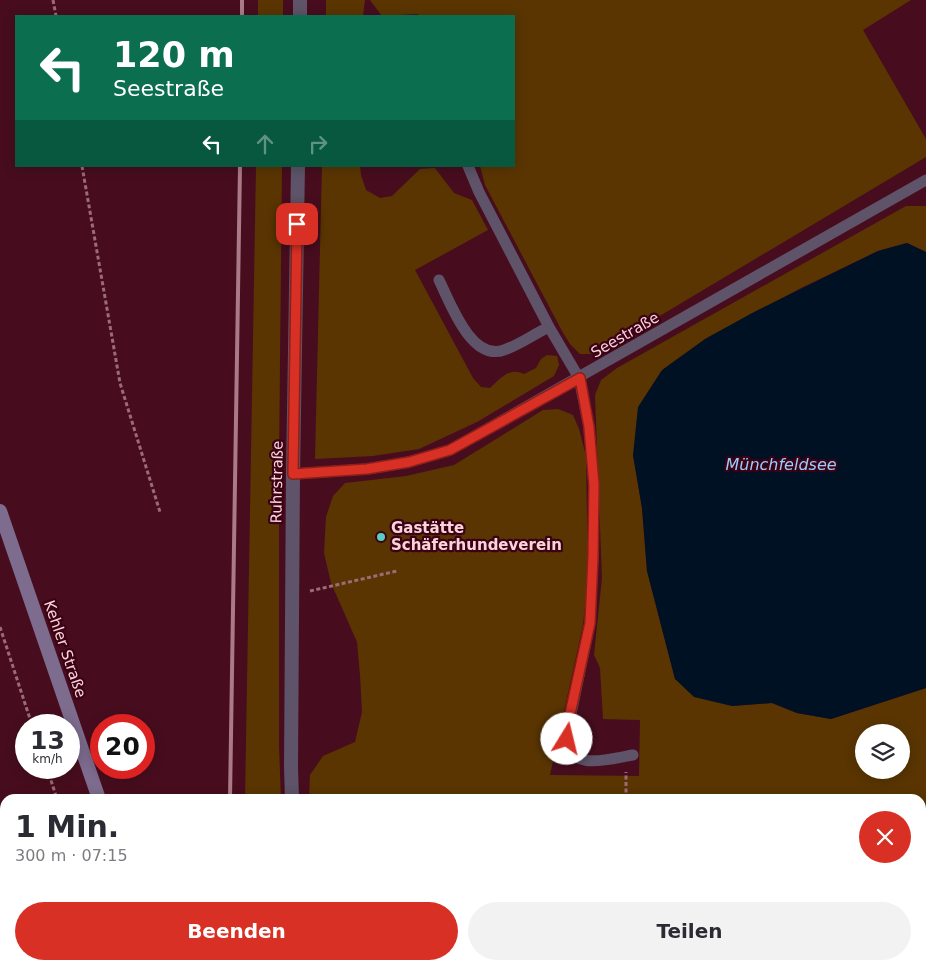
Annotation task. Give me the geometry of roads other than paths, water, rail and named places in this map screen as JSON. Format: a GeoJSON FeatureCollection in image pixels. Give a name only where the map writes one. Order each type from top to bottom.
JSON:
{"type":"FeatureCollection","features":[{"type":"Feature","properties":{"kind":"main road","name":"Kehler Straße"},"geometry":{"type":"LineString","coordinates":[[0,511],[97,794]]}},
{"type":"Feature","properties":{"kind":"street"},"geometry":{"type":"LineString","coordinates":[[300,0],[300,15]]}},
{"type":"Feature","properties":{"kind":"street","name":"Ruhrstraße"},"geometry":{"type":"LineString","coordinates":[[292,794],[293,474],[298,167]]}},
{"type":"Feature","properties":{"kind":"lane"},"geometry":{"type":"LineString","coordinates":[[468,167],[479,192],[549,327],[580,378],[589,427],[594,485],[590,623],[568,723],[567,739],[570,752],[580,759],[594,762],[628,756]]}},
{"type":"Feature","properties":{"kind":"lane","name":"Seestraße"},"geometry":{"type":"LineString","coordinates":[[293,474],[367,469],[409,462],[450,450],[580,378],[926,180]]}},
{"type":"Feature","properties":{"kind":"lane"},"geometry":{"type":"LineString","coordinates":[[439,280],[467,334],[476,344],[488,351],[502,351],[549,327]]}},
{"type":"Feature","properties":{"kind":"water","name":"Münchfeldsee"},"geometry":{"type":"Polygon","coordinates":[[[907,243],[926,252],[926,688],[831,719],[797,713],[772,703],[732,706],[694,697],[675,679],[647,571],[642,508],[633,455],[638,407],[662,370],[705,339],[754,312],[878,251],[907,243]]]}},
{"type":"Feature","properties":{"kind":"railway"},"geometry":{"type":"LineString","coordinates":[[242,0],[242,15]]}},
{"type":"Feature","properties":{"kind":"railway"},"geometry":{"type":"LineString","coordinates":[[230,794],[240,167]]}},
{"type":"Feature","properties":{"kind":"place","name":"Gastätte Schäferhundeverein"},"geometry":{"type":"Point","coordinates":[381,537]}}]}
